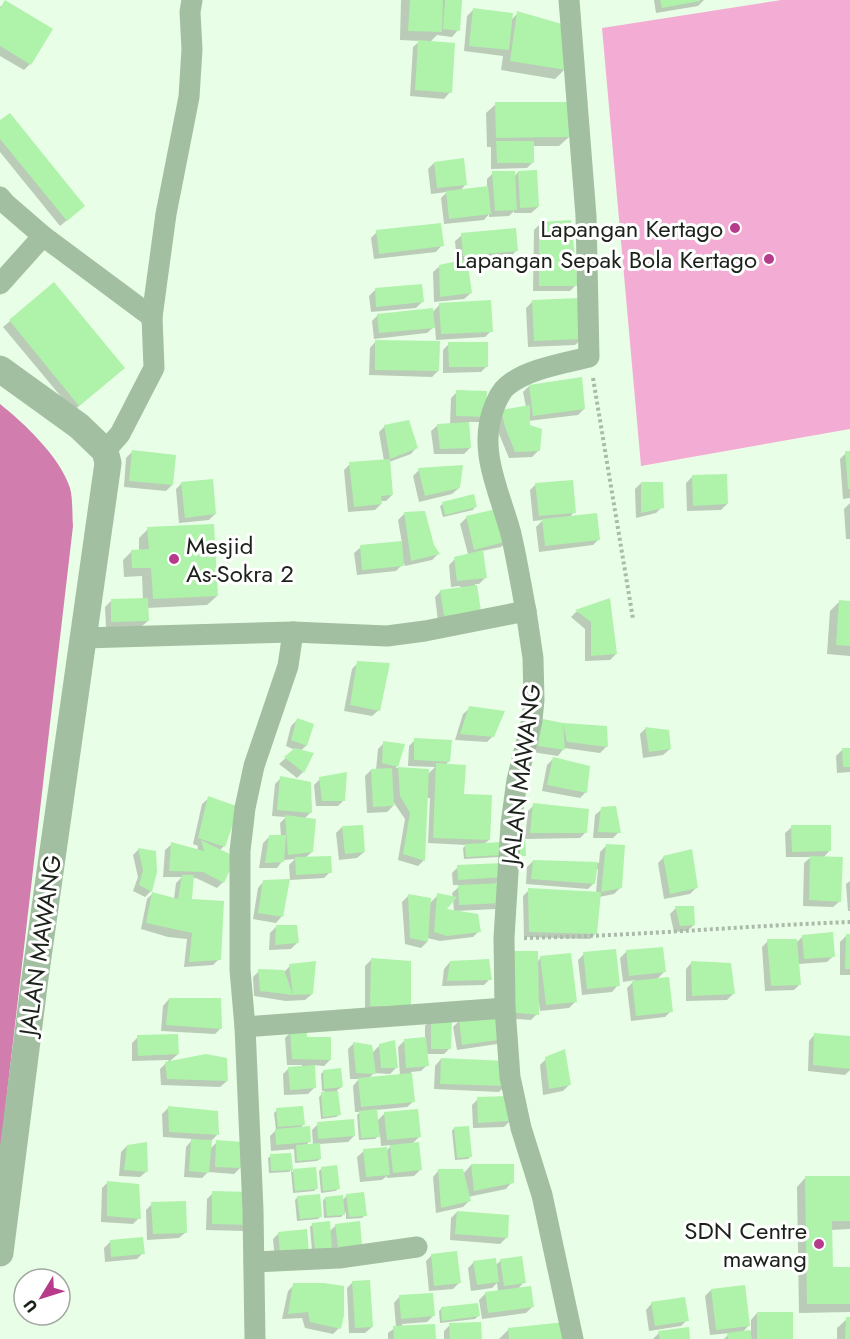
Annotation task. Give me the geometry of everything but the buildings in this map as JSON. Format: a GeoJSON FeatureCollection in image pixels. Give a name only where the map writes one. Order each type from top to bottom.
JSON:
{"type":"FeatureCollection","features":[{"type":"Feature","properties":{"kind":"street"},"geometry":{"type":"LineString","coordinates":[[0,369],[79,426],[105,451],[120,434],[154,368],[152,317],[166,214],[189,97],[192,0]]}},
{"type":"Feature","properties":{"kind":"street"},"geometry":{"type":"LineString","coordinates":[[569,0],[586,216],[589,357]]}},
{"type":"Feature","properties":{"kind":"street"},"geometry":{"type":"LineString","coordinates":[[0,197],[43,236],[152,317]]}},
{"type":"Feature","properties":{"kind":"street"},"geometry":{"type":"LineString","coordinates":[[0,284],[43,236]]}},
{"type":"Feature","properties":{"kind":"street","name":"JALAN MAWANG"},"geometry":{"type":"LineString","coordinates":[[573,1339],[542,1195],[521,1128],[510,1077],[505,1008],[504,938],[512,816],[520,764],[532,720],[533,658],[516,554],[496,490],[489,456],[488,436],[490,417],[501,392],[509,384],[550,366],[589,357]]}},
{"type":"Feature","properties":{"kind":"street","name":"JALAN MAWANG"},"geometry":{"type":"LineString","coordinates":[[0,1252],[35,978],[108,463],[105,451]]}},
{"type":"Feature","properties":{"kind":"street"},"geometry":{"type":"LineString","coordinates":[[83,638],[293,632],[406,635],[526,611]]}},
{"type":"Feature","properties":{"kind":"street"},"geometry":{"type":"LineString","coordinates":[[255,1339],[245,1027],[240,969],[240,851],[244,808],[254,766],[288,666],[293,632]]}},
{"type":"Feature","properties":{"kind":"street"},"geometry":{"type":"LineString","coordinates":[[245,1027],[505,1008]]}},
{"type":"Feature","properties":{"kind":"street"},"geometry":{"type":"LineString","coordinates":[[254,1262],[339,1258],[417,1247]]}},
{"type":"Feature","properties":{"kind":"path"},"geometry":{"type":"LineString","coordinates":[[589,357],[633,619]]}},
{"type":"Feature","properties":{"kind":"path"},"geometry":{"type":"LineString","coordinates":[[504,938],[609,937],[672,931],[850,922]]}},
{"type":"Feature","properties":{"kind":"shaded area","name":"Lapangan Kertago"},"geometry":{"type":"Polygon","coordinates":[[[781,0],[850,0],[850,429],[641,466],[602,28],[781,0]]]}},
{"type":"Feature","properties":{"kind":"shaded area"},"geometry":{"type":"Polygon","coordinates":[[[0,404],[20,421],[50,453],[65,476],[70,488],[73,526],[0,1154],[0,404]]]}},
{"type":"Feature","properties":{"kind":"place","name":"Lapangan Kertago"},"geometry":{"type":"Point","coordinates":[735,228]}},
{"type":"Feature","properties":{"kind":"place","name":"Lapangan Sepak Bola Kertago"},"geometry":{"type":"Point","coordinates":[769,259]}},
{"type":"Feature","properties":{"kind":"place","name":"Mesjid As-Sokra 2"},"geometry":{"type":"Point","coordinates":[174,559]}},
{"type":"Feature","properties":{"kind":"place","name":"SDN Centre mawang"},"geometry":{"type":"Point","coordinates":[819,1244]}}]}
